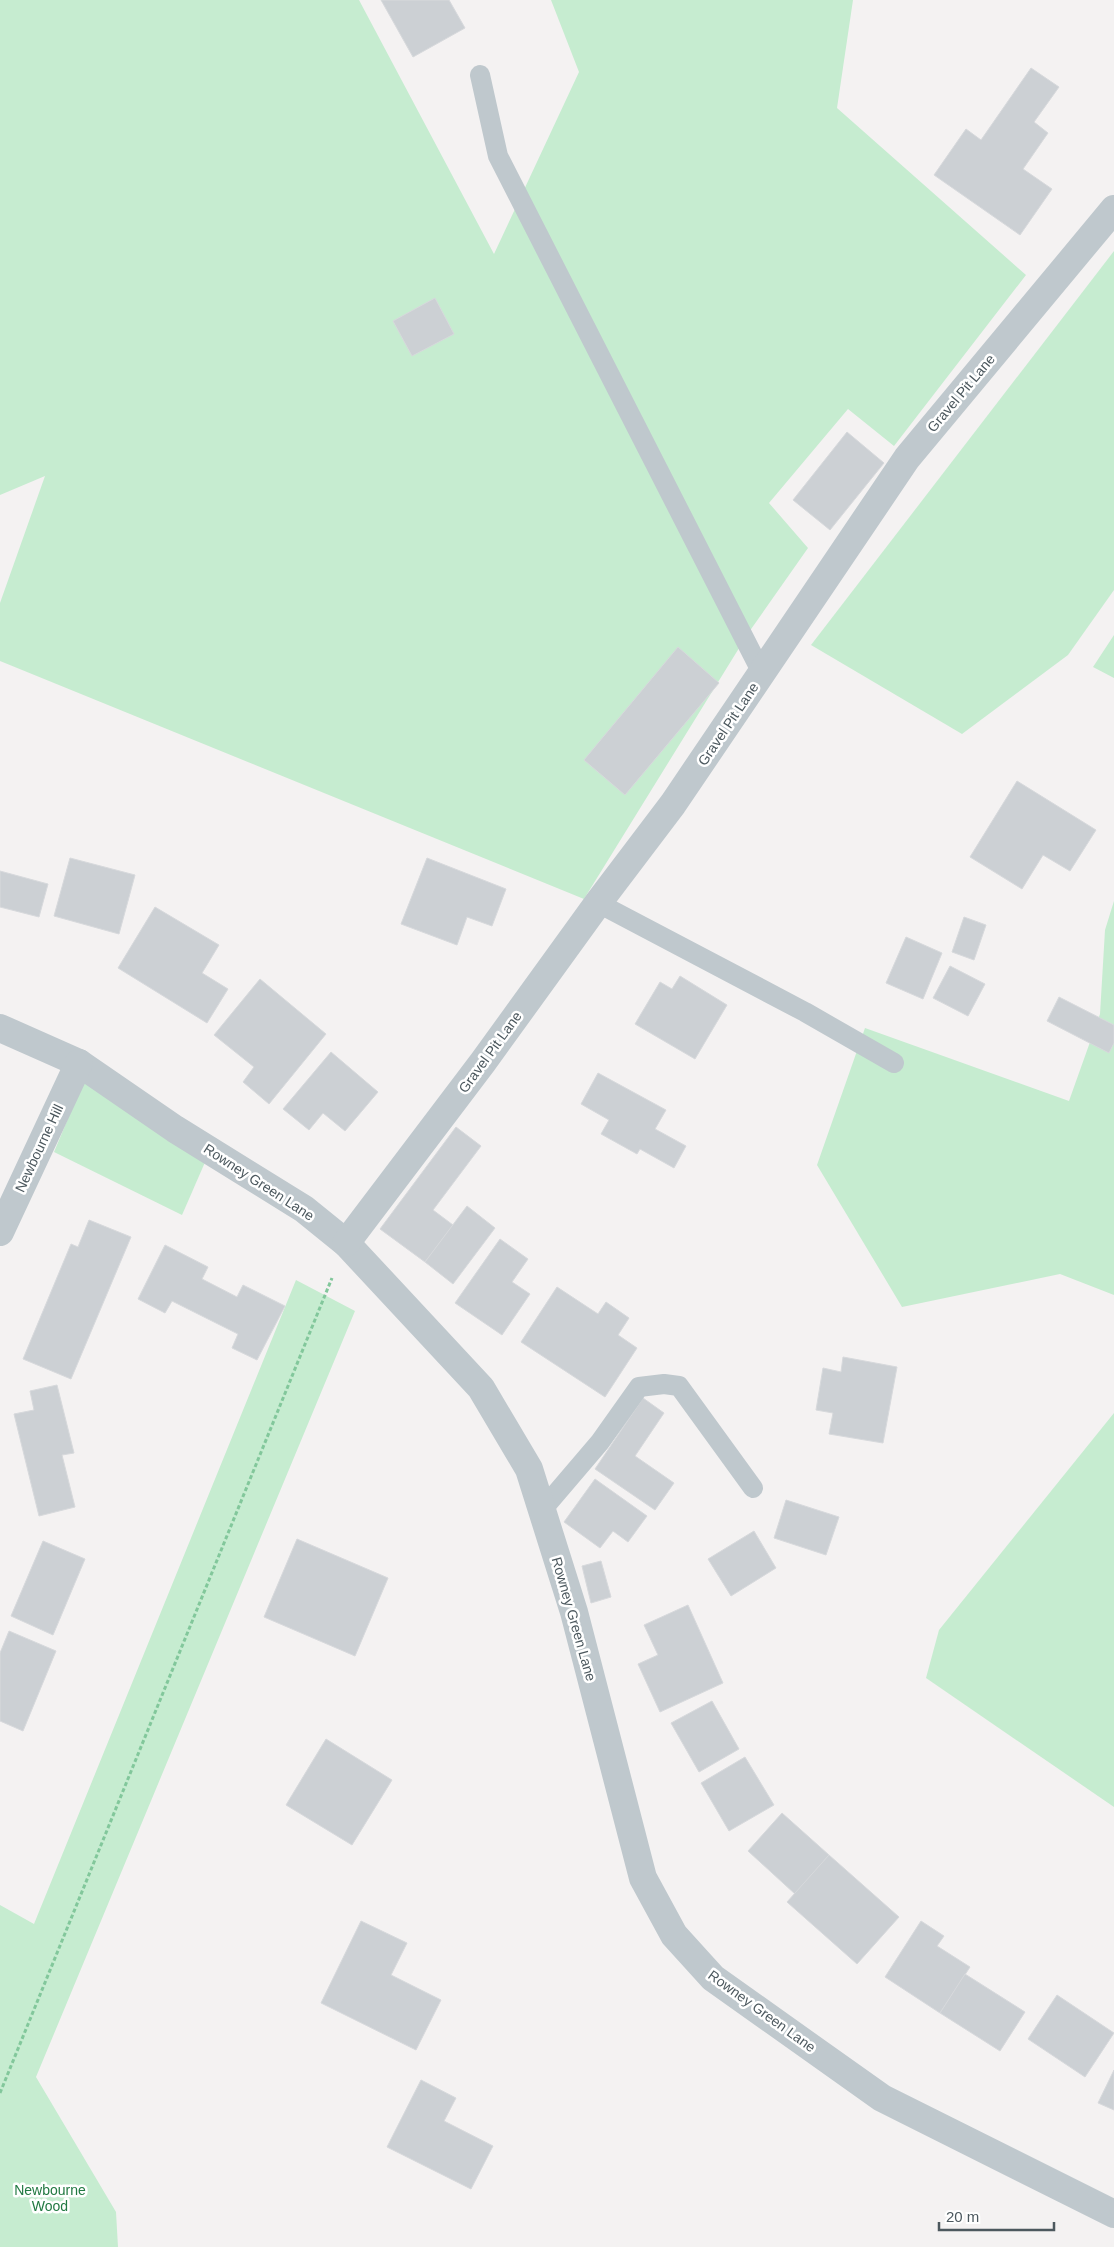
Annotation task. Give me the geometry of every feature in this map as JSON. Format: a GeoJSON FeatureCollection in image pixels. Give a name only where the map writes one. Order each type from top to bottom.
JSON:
{"type":"FeatureCollection","features":[{"type":"Feature","properties":{"kind":"street","name":"Gravel Pit Lane"},"geometry":{"type":"LineString","coordinates":[[346,1243],[483,1062],[598,903],[673,804],[907,458],[1114,209]]}},
{"type":"Feature","properties":{"kind":"street","name":"Rowney Green Lane"},"geometry":{"type":"LineString","coordinates":[[0,1028],[79,1063],[175,1129],[304,1208],[346,1243],[481,1388],[529,1469],[574,1612],[643,1878],[674,1935],[713,1978],[882,2098],[1114,2214]]}},
{"type":"Feature","properties":{"kind":"street","name":"Newbourne Hill"},"geometry":{"type":"LineString","coordinates":[[0,1232],[79,1063]]}},
{"type":"Feature","properties":{"kind":"lane"},"geometry":{"type":"LineString","coordinates":[[480,75],[498,156],[762,672]]}},
{"type":"Feature","properties":{"kind":"lane"},"geometry":{"type":"LineString","coordinates":[[598,903],[805,1012],[894,1063]]}},
{"type":"Feature","properties":{"kind":"lane"},"geometry":{"type":"LineString","coordinates":[[542,1510],[600,1442],[639,1387],[648,1384],[678,1386],[753,1488]]}},
{"type":"Feature","properties":{"kind":"path"},"geometry":{"type":"LineString","coordinates":[[0,2093],[346,1243]]}},
{"type":"Feature","properties":{"kind":"green space"},"geometry":{"type":"Polygon","coordinates":[[[0,0],[359,0],[494,254],[579,72],[551,0],[853,0],[837,108],[1026,275],[894,446],[848,409],[769,503],[808,548],[749,632],[584,899],[0,661],[0,603],[45,476],[0,495],[0,0]]]}},
{"type":"Feature","properties":{"kind":"green space"},"geometry":{"type":"Polygon","coordinates":[[[1114,251],[1114,590],[1068,655],[962,734],[811,645],[1114,251]]]}},
{"type":"Feature","properties":{"kind":"green space"},"geometry":{"type":"Polygon","coordinates":[[[1114,635],[1114,678],[1093,667],[1114,635]]]}},
{"type":"Feature","properties":{"kind":"green space"},"geometry":{"type":"Polygon","coordinates":[[[1114,901],[1114,1295],[1060,1274],[902,1307],[817,1165],[865,1028],[1069,1101],[1100,1014],[1105,930],[1114,901]]]}},
{"type":"Feature","properties":{"kind":"green space"},"geometry":{"type":"Polygon","coordinates":[[[85,1078],[206,1160],[182,1215],[54,1152],[85,1078]]]}},
{"type":"Feature","properties":{"kind":"green space","name":"Newbourne Wood"},"geometry":{"type":"Polygon","coordinates":[[[296,1280],[355,1311],[36,2077],[116,2212],[118,2247],[0,2247],[0,1905],[34,1924],[296,1280]]]}},
{"type":"Feature","properties":{"kind":"green space"},"geometry":{"type":"Polygon","coordinates":[[[1114,1413],[1114,1807],[926,1678],[939,1630],[1114,1413]]]}},
{"type":"Feature","properties":{"kind":"building"},"geometry":{"type":"Polygon","coordinates":[[[381,0],[449,0],[465,28],[413,57],[381,0]]]}},
{"type":"Feature","properties":{"kind":"building"},"geometry":{"type":"Polygon","coordinates":[[[1031,68],[1059,87],[1034,122],[1048,133],[1023,169],[1052,189],[1020,235],[934,175],[966,129],[981,140],[1031,68]]]}},
{"type":"Feature","properties":{"kind":"building"},"geometry":{"type":"Polygon","coordinates":[[[435,298],[454,334],[412,356],[393,321],[435,298]]]}},
{"type":"Feature","properties":{"kind":"building"},"geometry":{"type":"Polygon","coordinates":[[[847,432],[884,463],[830,530],[793,500],[847,432]]]}},
{"type":"Feature","properties":{"kind":"building"},"geometry":{"type":"Polygon","coordinates":[[[678,647],[719,683],[625,795],[584,760],[678,647]]]}},
{"type":"Feature","properties":{"kind":"building"},"geometry":{"type":"Polygon","coordinates":[[[1017,781],[1096,830],[1070,871],[1043,855],[1022,889],[970,857],[1017,781]]]}},
{"type":"Feature","properties":{"kind":"building"},"geometry":{"type":"Polygon","coordinates":[[[70,858],[135,875],[119,934],[54,916],[70,858]]]}},
{"type":"Feature","properties":{"kind":"building"},"geometry":{"type":"Polygon","coordinates":[[[427,858],[506,889],[492,926],[467,917],[457,945],[401,924],[427,858]]]}},
{"type":"Feature","properties":{"kind":"building"},"geometry":{"type":"Polygon","coordinates":[[[0,871],[48,884],[39,917],[0,907],[0,871]]]}},
{"type":"Feature","properties":{"kind":"building"},"geometry":{"type":"Polygon","coordinates":[[[155,907],[219,945],[202,973],[228,989],[207,1023],[118,968],[155,907]]]}},
{"type":"Feature","properties":{"kind":"building"},"geometry":{"type":"Polygon","coordinates":[[[964,917],[986,925],[974,960],[952,952],[964,917]]]}},
{"type":"Feature","properties":{"kind":"building"},"geometry":{"type":"Polygon","coordinates":[[[906,937],[942,953],[923,999],[886,983],[906,937]]]}},
{"type":"Feature","properties":{"kind":"building"},"geometry":{"type":"Polygon","coordinates":[[[950,966],[985,984],[968,1016],[933,998],[950,966]]]}},
{"type":"Feature","properties":{"kind":"building"},"geometry":{"type":"Polygon","coordinates":[[[680,976],[727,1005],[695,1059],[635,1024],[660,982],[672,989],[680,976]]]}},
{"type":"Feature","properties":{"kind":"building"},"geometry":{"type":"Polygon","coordinates":[[[260,979],[326,1034],[269,1104],[243,1082],[254,1067],[214,1035],[260,979]]]}},
{"type":"Feature","properties":{"kind":"building"},"geometry":{"type":"Polygon","coordinates":[[[1059,997],[1114,1025],[1114,1043],[1109,1053],[1047,1021],[1059,997]]]}},
{"type":"Feature","properties":{"kind":"building"},"geometry":{"type":"Polygon","coordinates":[[[331,1052],[378,1092],[345,1131],[323,1113],[309,1130],[283,1109],[331,1052]]]}},
{"type":"Feature","properties":{"kind":"building"},"geometry":{"type":"Polygon","coordinates":[[[598,1073],[666,1110],[655,1129],[686,1146],[674,1168],[640,1149],[637,1154],[601,1134],[609,1120],[581,1104],[598,1073]]]}},
{"type":"Feature","properties":{"kind":"building"},"geometry":{"type":"Polygon","coordinates":[[[456,1127],[481,1146],[433,1210],[453,1225],[425,1262],[380,1229],[456,1127]]]}},
{"type":"Feature","properties":{"kind":"building"},"geometry":{"type":"Polygon","coordinates":[[[467,1206],[495,1228],[453,1284],[425,1262],[467,1206]]]}},
{"type":"Feature","properties":{"kind":"building"},"geometry":{"type":"Polygon","coordinates":[[[89,1220],[131,1237],[71,1379],[23,1359],[71,1244],[78,1247],[89,1220]]]}},
{"type":"Feature","properties":{"kind":"building"},"geometry":{"type":"Polygon","coordinates":[[[500,1239],[528,1259],[512,1282],[530,1294],[502,1335],[455,1303],[500,1239]]]}},
{"type":"Feature","properties":{"kind":"building"},"geometry":{"type":"Polygon","coordinates":[[[165,1245],[208,1267],[202,1279],[237,1297],[243,1285],[285,1306],[257,1360],[232,1348],[238,1334],[172,1301],[165,1313],[138,1299],[165,1245]]]}},
{"type":"Feature","properties":{"kind":"building"},"geometry":{"type":"Polygon","coordinates":[[[557,1287],[598,1314],[606,1302],[629,1318],[618,1335],[637,1348],[605,1397],[521,1342],[557,1287]]]}},
{"type":"Feature","properties":{"kind":"building"},"geometry":{"type":"Polygon","coordinates":[[[843,1357],[897,1367],[883,1443],[829,1434],[833,1413],[816,1410],[823,1368],[841,1372],[843,1357]]]}},
{"type":"Feature","properties":{"kind":"building"},"geometry":{"type":"Polygon","coordinates":[[[57,1385],[74,1453],[62,1455],[75,1507],[39,1516],[14,1414],[34,1410],[30,1391],[57,1385]]]}},
{"type":"Feature","properties":{"kind":"building"},"geometry":{"type":"Polygon","coordinates":[[[643,1398],[664,1413],[635,1456],[674,1483],[655,1510],[595,1469],[643,1398]]]}},
{"type":"Feature","properties":{"kind":"building"},"geometry":{"type":"Polygon","coordinates":[[[595,1479],[647,1516],[628,1542],[613,1531],[600,1548],[564,1522],[595,1479]]]}},
{"type":"Feature","properties":{"kind":"building"},"geometry":{"type":"Polygon","coordinates":[[[786,1500],[839,1517],[826,1555],[774,1538],[786,1500]]]}},
{"type":"Feature","properties":{"kind":"building"},"geometry":{"type":"Polygon","coordinates":[[[754,1531],[776,1568],[731,1596],[708,1559],[754,1531]]]}},
{"type":"Feature","properties":{"kind":"building"},"geometry":{"type":"Polygon","coordinates":[[[297,1539],[388,1578],[355,1656],[264,1617],[297,1539]]]}},
{"type":"Feature","properties":{"kind":"building"},"geometry":{"type":"Polygon","coordinates":[[[43,1541],[85,1559],[53,1635],[11,1616],[43,1541]]]}},
{"type":"Feature","properties":{"kind":"building"},"geometry":{"type":"Polygon","coordinates":[[[601,1561],[611,1597],[591,1603],[582,1566],[601,1561]]]}},
{"type":"Feature","properties":{"kind":"building"},"geometry":{"type":"Polygon","coordinates":[[[688,1605],[723,1683],[660,1712],[638,1664],[658,1655],[644,1625],[688,1605]]]}},
{"type":"Feature","properties":{"kind":"building"},"geometry":{"type":"Polygon","coordinates":[[[9,1631],[56,1651],[23,1731],[0,1721],[0,1653],[9,1631]]]}},
{"type":"Feature","properties":{"kind":"building"},"geometry":{"type":"Polygon","coordinates":[[[712,1701],[739,1749],[699,1772],[671,1723],[712,1701]]]}},
{"type":"Feature","properties":{"kind":"building"},"geometry":{"type":"Polygon","coordinates":[[[326,1739],[392,1780],[352,1845],[286,1805],[326,1739]]]}},
{"type":"Feature","properties":{"kind":"building"},"geometry":{"type":"Polygon","coordinates":[[[745,1757],[774,1805],[729,1831],[701,1783],[745,1757]]]}},
{"type":"Feature","properties":{"kind":"building"},"geometry":{"type":"Polygon","coordinates":[[[782,1813],[829,1855],[795,1894],[748,1851],[782,1813]]]}},
{"type":"Feature","properties":{"kind":"building"},"geometry":{"type":"Polygon","coordinates":[[[829,1855],[899,1917],[857,1964],[787,1902],[829,1855]]]}},
{"type":"Feature","properties":{"kind":"building"},"geometry":{"type":"Polygon","coordinates":[[[361,1921],[407,1943],[391,1975],[441,2000],[416,2050],[321,2003],[361,1921]]]}},
{"type":"Feature","properties":{"kind":"building"},"geometry":{"type":"Polygon","coordinates":[[[921,1921],[944,1936],[937,1946],[970,1967],[940,2013],[885,1977],[921,1921]]]}},
{"type":"Feature","properties":{"kind":"building"},"geometry":{"type":"Polygon","coordinates":[[[965,1974],[1025,2012],[1000,2051],[940,2013],[965,1974]]]}},
{"type":"Feature","properties":{"kind":"building"},"geometry":{"type":"Polygon","coordinates":[[[1057,1995],[1114,2033],[1085,2077],[1028,2039],[1057,1995]]]}},
{"type":"Feature","properties":{"kind":"building"},"geometry":{"type":"Polygon","coordinates":[[[1114,2070],[1114,2110],[1098,2103],[1114,2070]]]}},
{"type":"Feature","properties":{"kind":"building"},"geometry":{"type":"Polygon","coordinates":[[[421,2080],[456,2098],[444,2121],[493,2146],[471,2189],[387,2147],[421,2080]]]}}]}
